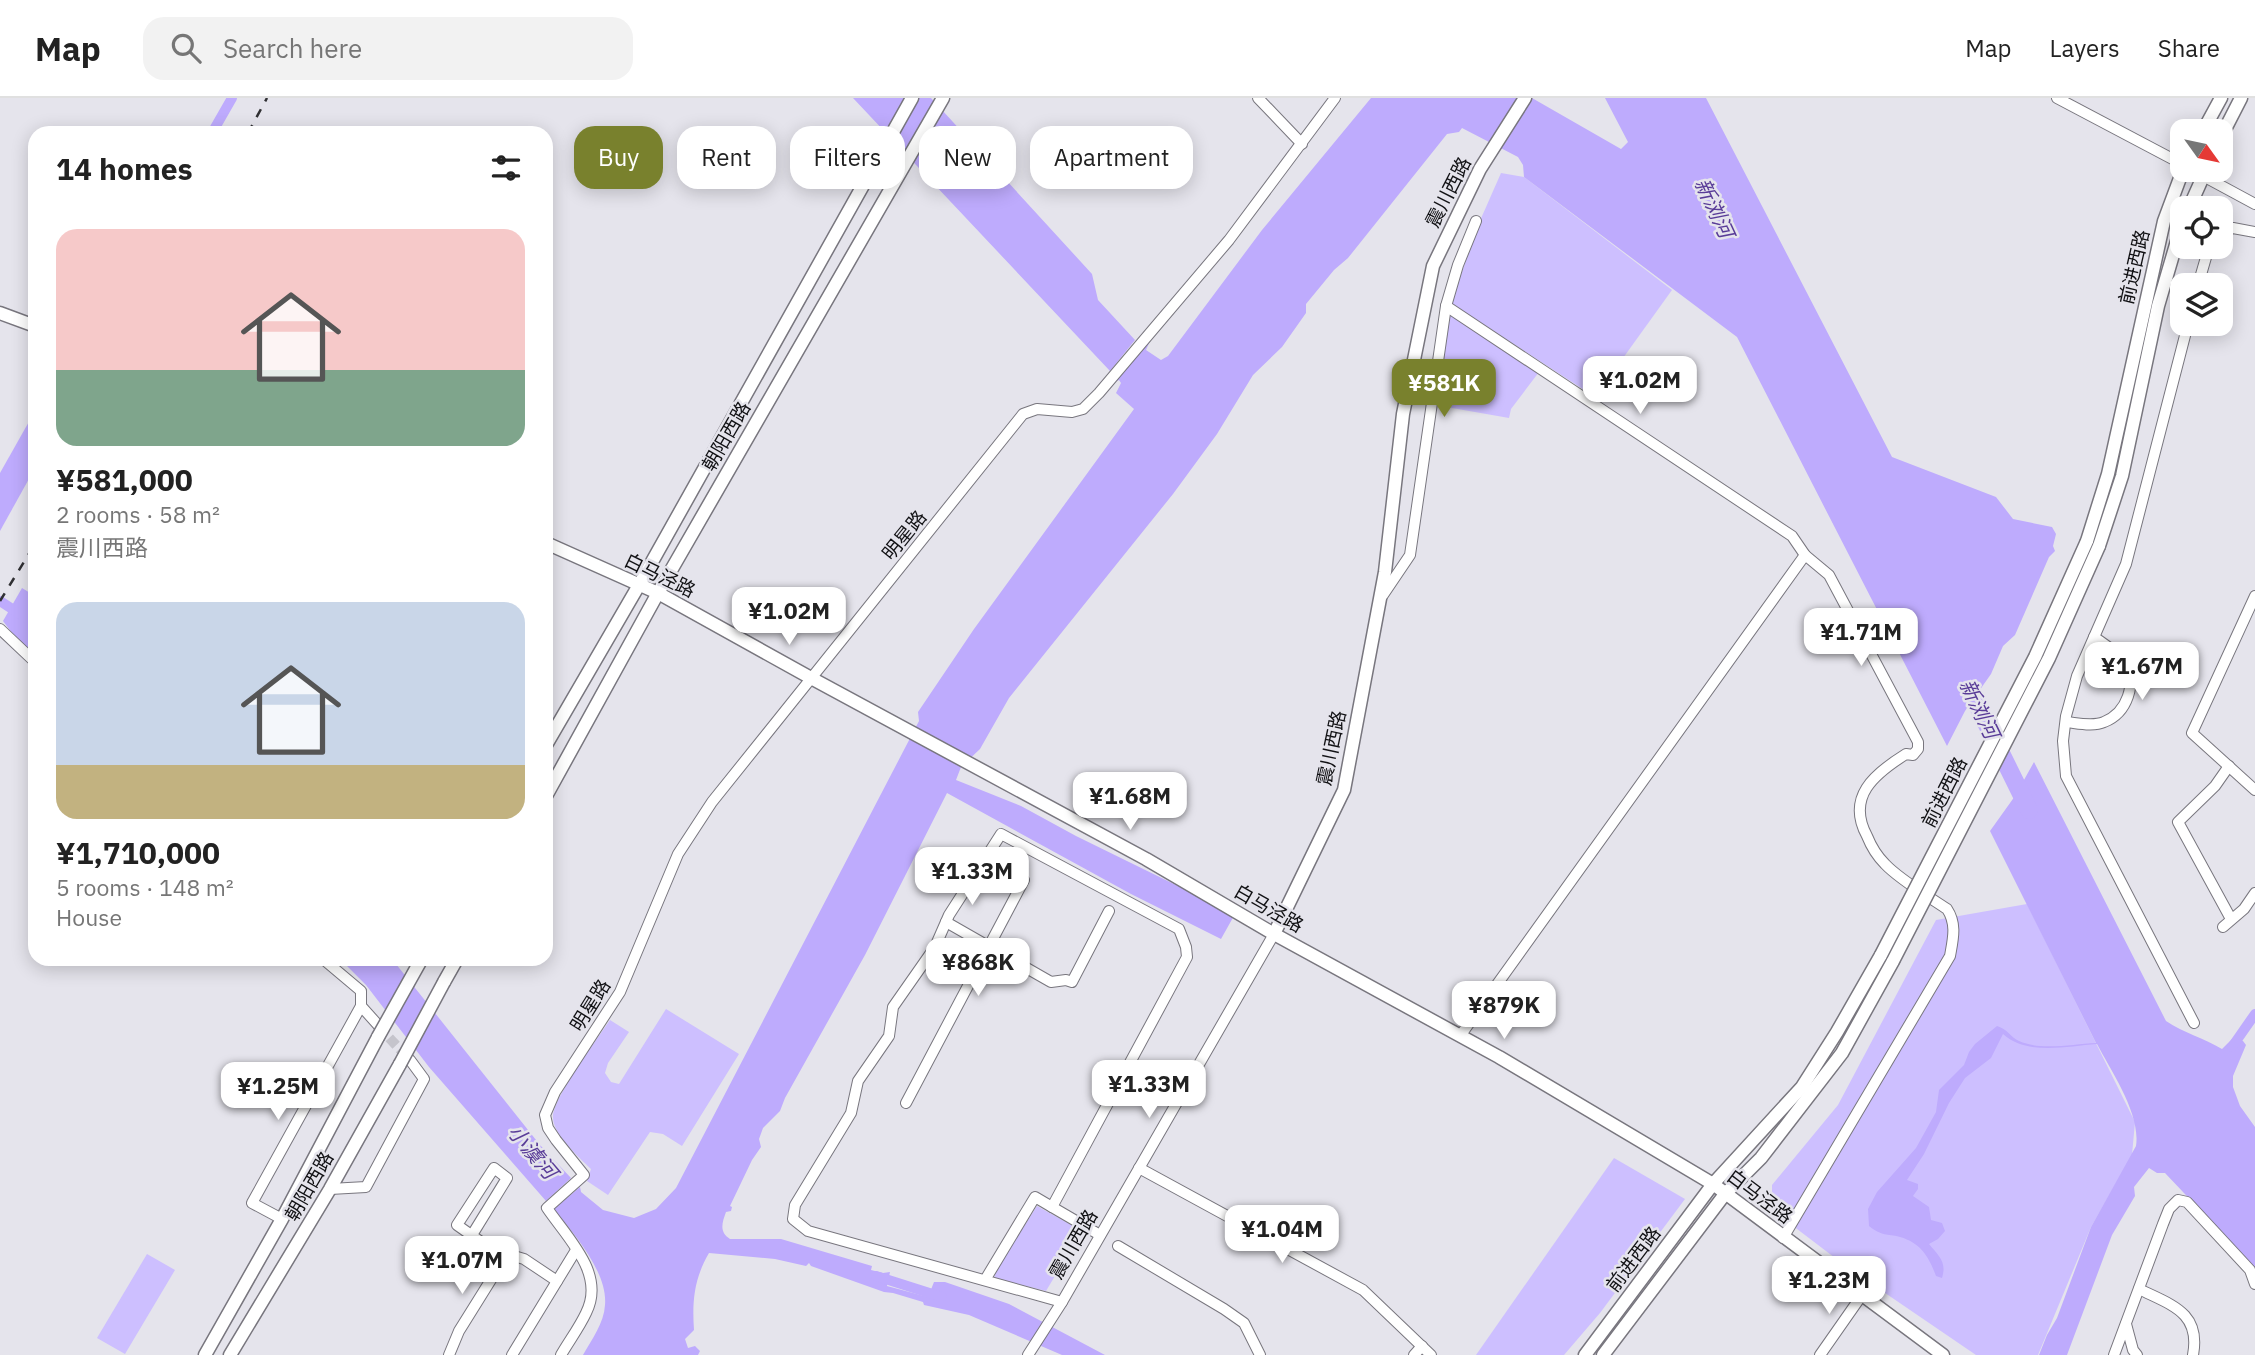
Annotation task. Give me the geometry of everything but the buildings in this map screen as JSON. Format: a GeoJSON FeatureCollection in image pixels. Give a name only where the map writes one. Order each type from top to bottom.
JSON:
{"type":"FeatureCollection","features":[{"type":"Feature","properties":{"kind":"main road","name":"朝阳西路"},"geometry":{"type":"LineString","coordinates":[[553,733],[912,98]]}},
{"type":"Feature","properties":{"kind":"main road","name":"震川西路"},"geometry":{"type":"LineString","coordinates":[[1274,934],[1345,790],[1380,598],[1404,414],[1433,265],[1479,169],[1525,98]]}},
{"type":"Feature","properties":{"kind":"main road"},"geometry":{"type":"LineString","coordinates":[[2210,119],[2221,98]]}},
{"type":"Feature","properties":{"kind":"main road"},"geometry":{"type":"LineString","coordinates":[[2230,119],[2241,98]]}},
{"type":"Feature","properties":{"kind":"main road","name":"朝阳西路"},"geometry":{"type":"LineString","coordinates":[[553,783],[657,593],[942,99]]}},
{"type":"Feature","properties":{"kind":"main road","name":"前进西路"},"geometry":{"type":"LineString","coordinates":[[2093,543],[2164,221],[2179,182]]}},
{"type":"Feature","properties":{"kind":"main road","name":"前进西路"},"geometry":{"type":"LineString","coordinates":[[1603,1355],[1725,1194],[1761,1158],[1842,1053],[2093,543],[2122,476],[2158,306],[2172,259]]}},
{"type":"Feature","properties":{"kind":"main road"},"geometry":{"type":"LineString","coordinates":[[0,313],[28,323]]}},
{"type":"Feature","properties":{"kind":"main road","name":"白马泾路"},"geometry":{"type":"LineString","coordinates":[[553,545],[657,593],[1146,859],[1274,934],[1460,1036],[1713,1184],[1943,1355]]}},
{"type":"Feature","properties":{"kind":"main road","name":"前进西路"},"geometry":{"type":"LineString","coordinates":[[1585,1355],[1713,1184],[1802,1087],[1887,958]]}},
{"type":"Feature","properties":{"kind":"main road","name":"朝阳西路"},"geometry":{"type":"LineString","coordinates":[[205,1355],[282,1219],[378,1031],[418,966]]}},
{"type":"Feature","properties":{"kind":"main road","name":"朝阳西路"},"geometry":{"type":"LineString","coordinates":[[230,1355],[405,1062],[453,966]]}},
{"type":"Feature","properties":{"kind":"street"},"geometry":{"type":"LineString","coordinates":[[1258,98],[1302,144]]}},
{"type":"Feature","properties":{"kind":"street","name":"明星路"},"geometry":{"type":"LineString","coordinates":[[576,1250],[547,1208],[584,1175],[548,1128],[545,1115],[555,1092],[620,992],[678,853],[712,802],[1023,414],[1037,409],[1072,412],[1083,409],[1099,393],[1229,240],[1335,98]]}},
{"type":"Feature","properties":{"kind":"street"},"geometry":{"type":"LineString","coordinates":[[2057,98],[2170,158]]}},
{"type":"Feature","properties":{"kind":"street"},"geometry":{"type":"LineString","coordinates":[[2218,182],[2255,204]]}},
{"type":"Feature","properties":{"kind":"street"},"geometry":{"type":"LineString","coordinates":[[1380,598],[1410,555],[1446,306],[1458,265],[1476,221]]}},
{"type":"Feature","properties":{"kind":"street"},"geometry":{"type":"LineString","coordinates":[[2233,228],[2255,232]]}},
{"type":"Feature","properties":{"kind":"street"},"geometry":{"type":"LineString","coordinates":[[1446,306],[1792,536],[1805,555],[1829,575],[1918,742],[1918,749],[1913,755],[1906,754],[1894,761],[1876,774],[1867,786],[1858,803],[1860,824],[1885,864],[1947,909],[1953,918],[1954,936],[1950,956],[1783,1238]]}},
{"type":"Feature","properties":{"kind":"street"},"geometry":{"type":"LineString","coordinates":[[2185,336],[2126,564],[2077,676],[2063,741],[2066,776],[2194,1023]]}},
{"type":"Feature","properties":{"kind":"street"},"geometry":{"type":"LineString","coordinates":[[1460,1036],[1805,555]]}},
{"type":"Feature","properties":{"kind":"street"},"geometry":{"type":"LineString","coordinates":[[2255,596],[2192,733],[2255,790]]}},
{"type":"Feature","properties":{"kind":"street"},"geometry":{"type":"LineString","coordinates":[[0,629],[28,655]]}},
{"type":"Feature","properties":{"kind":"street"},"geometry":{"type":"LineString","coordinates":[[2066,722],[2103,723],[2127,701],[2130,677],[2125,663],[2113,650],[2094,637]]}},
{"type":"Feature","properties":{"kind":"street"},"geometry":{"type":"LineString","coordinates":[[2229,766],[2215,786],[2178,822],[2231,919]]}},
{"type":"Feature","properties":{"kind":"street"},"geometry":{"type":"LineString","coordinates":[[1052,1206],[1187,957],[1186,947],[1179,929],[1000,834],[946,922],[935,947],[893,1007],[889,1036],[858,1082],[851,1113],[795,1205],[793,1219],[808,1231],[1062,1302]]}},
{"type":"Feature","properties":{"kind":"street"},"geometry":{"type":"LineString","coordinates":[[906,1103],[1024,880]]}},
{"type":"Feature","properties":{"kind":"street"},"geometry":{"type":"LineString","coordinates":[[2223,927],[2244,909],[2255,893]]}},
{"type":"Feature","properties":{"kind":"street"},"geometry":{"type":"LineString","coordinates":[[946,922],[1051,982],[1072,982],[1109,911]]}},
{"type":"Feature","properties":{"kind":"street","name":"震川西路"},"geometry":{"type":"LineString","coordinates":[[1028,1355],[1062,1302],[1274,934]]}},
{"type":"Feature","properties":{"kind":"street"},"geometry":{"type":"LineString","coordinates":[[282,1219],[252,1203],[361,1006],[361,991],[331,966]]}},
{"type":"Feature","properties":{"kind":"street"},"geometry":{"type":"LineString","coordinates":[[361,1006],[378,1031]]}},
{"type":"Feature","properties":{"kind":"street"},"geometry":{"type":"LineString","coordinates":[[330,1189],[366,1187],[424,1079],[405,1062]]}},
{"type":"Feature","properties":{"kind":"street"},"geometry":{"type":"LineString","coordinates":[[472,1235],[508,1178],[494,1167],[457,1225],[491,1249],[524,1259],[557,1281]]}},
{"type":"Feature","properties":{"kind":"street"},"geometry":{"type":"LineString","coordinates":[[1139,1168],[1363,1290],[1431,1355]]}},
{"type":"Feature","properties":{"kind":"street"},"geometry":{"type":"LineString","coordinates":[[985,1280],[1035,1197],[1101,1235]]}},
{"type":"Feature","properties":{"kind":"street"},"geometry":{"type":"LineString","coordinates":[[2114,1355],[2169,1209],[2178,1200],[2187,1202],[2250,1270],[2255,1284]]}},
{"type":"Feature","properties":{"kind":"street"},"geometry":{"type":"LineString","coordinates":[[1118,1246],[1224,1308],[1244,1323],[1260,1355]]}},
{"type":"Feature","properties":{"kind":"street"},"geometry":{"type":"LineString","coordinates":[[512,1355],[576,1250],[588,1268],[593,1285],[587,1312],[561,1355]]}},
{"type":"Feature","properties":{"kind":"street"},"geometry":{"type":"LineString","coordinates":[[449,1355],[459,1331],[507,1254]]}},
{"type":"Feature","properties":{"kind":"street"},"geometry":{"type":"LineString","coordinates":[[2139,1289],[2173,1306],[2189,1318],[2195,1332],[2193,1355]]}},
{"type":"Feature","properties":{"kind":"street"},"geometry":{"type":"LineString","coordinates":[[1820,1355],[1862,1295]]}},
{"type":"Feature","properties":{"kind":"street"},"geometry":{"type":"LineString","coordinates":[[2126,1324],[2137,1355]]}},
{"type":"Feature","properties":{"kind":"street"},"geometry":{"type":"LineString","coordinates":[[1414,1355],[1422,1346]]}},
{"type":"Feature","properties":{"kind":"shaded area"},"geometry":{"type":"Polygon","coordinates":[[[1501,173],[1524,177],[1672,290],[1595,397],[1451,303],[1479,223],[1501,173]]]}},
{"type":"Feature","properties":{"kind":"shaded area"},"geometry":{"type":"Polygon","coordinates":[[[1448,313],[1539,372],[1511,409],[1509,418],[1435,405],[1448,313]]]}},
{"type":"Feature","properties":{"kind":"shaded area"},"geometry":{"type":"Polygon","coordinates":[[[2027,904],[2135,1122],[2132,1155],[2091,1227],[2038,1355],[1976,1355],[1847,1267],[1772,1210],[1772,1185],[1838,1105],[1936,920],[2027,904]]]}},
{"type":"Feature","properties":{"kind":"shaded area"},"geometry":{"type":"Polygon","coordinates":[[[666,1009],[739,1054],[682,1146],[663,1134],[650,1132],[608,1195],[587,1181],[591,1169],[558,1132],[553,1118],[555,1109],[567,1083],[610,1020],[629,1032],[608,1063],[605,1073],[611,1082],[619,1084],[666,1009]]]}},
{"type":"Feature","properties":{"kind":"shaded area"},"geometry":{"type":"Polygon","coordinates":[[[1614,1158],[1685,1199],[1600,1313],[1564,1355],[1476,1355],[1614,1158]]]}},
{"type":"Feature","properties":{"kind":"shaded area"},"geometry":{"type":"Polygon","coordinates":[[[1037,1206],[1082,1231],[1046,1291],[994,1278],[997,1268],[1037,1206]]]}},
{"type":"Feature","properties":{"kind":"shaded area"},"geometry":{"type":"Polygon","coordinates":[[[147,1254],[175,1270],[125,1354],[97,1338],[147,1254]]]}},
{"type":"Feature","properties":{"kind":"water"},"geometry":{"type":"Polygon","coordinates":[[[853,98],[931,98],[957,126],[919,126],[919,168],[905,153],[905,126],[879,126],[853,98]]]}},
{"type":"Feature","properties":{"kind":"water"},"geometry":{"type":"Polygon","coordinates":[[[1371,98],[1532,98],[1621,149],[1628,142],[1605,98],[1706,98],[1892,457],[1996,497],[2013,519],[2052,527],[2056,534],[2053,546],[2055,551],[2049,557],[2015,635],[2003,646],[1991,674],[1965,711],[1947,746],[1737,337],[1524,177],[1523,165],[1518,157],[1462,128],[1459,132],[1447,134],[1348,258],[1334,270],[1306,304],[1306,313],[1282,347],[1253,375],[1217,434],[1173,494],[1009,698],[980,749],[961,767],[956,780],[1021,806],[1235,914],[1221,939],[1131,894],[947,793],[865,955],[780,1111],[763,1128],[759,1139],[761,1147],[730,1206],[731,1211],[726,1212],[723,1220],[723,1230],[730,1239],[781,1239],[872,1266],[871,1270],[890,1272],[887,1286],[928,1297],[934,1282],[945,1282],[1009,1304],[1105,1355],[1062,1355],[969,1315],[924,1305],[923,1302],[884,1292],[809,1263],[806,1266],[775,1259],[709,1253],[695,1290],[694,1330],[685,1339],[688,1348],[695,1346],[700,1351],[698,1355],[583,1355],[602,1318],[604,1292],[601,1279],[588,1254],[554,1209],[580,1187],[581,1192],[603,1210],[634,1218],[656,1209],[676,1188],[919,721],[918,712],[974,629],[1134,409],[1116,393],[1121,383],[1119,380],[1114,382],[1150,341],[1146,350],[1161,360],[1168,356],[1262,230],[1371,98]]]}},
{"type":"Feature","properties":{"kind":"water"},"geometry":{"type":"Polygon","coordinates":[[[939,189],[1014,189],[1092,274],[1098,300],[1135,340],[1110,371],[939,189]]]}},
{"type":"Feature","properties":{"kind":"water"},"geometry":{"type":"Polygon","coordinates":[[[28,423],[28,481],[0,531],[0,473],[28,423]]]}},
{"type":"Feature","properties":{"kind":"water"},"geometry":{"type":"Polygon","coordinates":[[[22,588],[28,592],[28,650],[21,645],[3,621],[22,588]]]}},
{"type":"Feature","properties":{"kind":"water"},"geometry":{"type":"Polygon","coordinates":[[[2034,762],[2166,1021],[2222,1049],[2234,1037],[2246,1045],[2233,1076],[2233,1087],[2240,1106],[2255,1127],[2255,1268],[2165,1173],[2157,1173],[2149,1168],[2134,1187],[2135,1196],[2112,1235],[2067,1355],[2039,1355],[2057,1318],[2091,1227],[2136,1146],[2130,1107],[2097,1044],[2060,1048],[2035,1047],[2013,1041],[2003,1034],[1991,1058],[1965,1078],[1907,1180],[1918,1184],[1913,1196],[1929,1207],[1931,1220],[1942,1223],[1945,1231],[1929,1244],[1943,1263],[1942,1278],[1936,1276],[1927,1257],[1914,1243],[1881,1233],[1869,1226],[1868,1209],[1877,1192],[1916,1148],[1936,1112],[1939,1090],[1964,1065],[1975,1044],[1997,1026],[2019,1041],[2037,1046],[2096,1043],[1990,831],[2015,796],[2034,762]]]}},
{"type":"Feature","properties":{"kind":"water"},"geometry":{"type":"Polygon","coordinates":[[[347,966],[398,966],[540,1145],[571,1178],[546,1201],[429,1067],[366,985],[347,966]]]}},
{"type":"Feature","properties":{"kind":"waterway"},"geometry":{"type":"LineString","coordinates":[[216,126],[232,98]]}},
{"type":"Feature","properties":{"kind":"waterway","name":"小澞河"},"geometry":{"type":"LineString","coordinates":[[0,601],[28,619]]}},
{"type":"Feature","properties":{"kind":"waterway","name":"新浏河"},"geometry":{"type":"LineString","coordinates":[[1964,678],[2029,810]]}},
{"type":"Feature","properties":{"kind":"waterway"},"geometry":{"type":"LineString","coordinates":[[2232,1047],[2255,1014]]}},
{"type":"Feature","properties":{"kind":"waterway"},"geometry":{"type":"LineString","coordinates":[[876,1276],[942,1297]]}},
{"type":"Feature","properties":{"kind":"tunnel"},"geometry":{"type":"LineString","coordinates":[[379,1027],[410,1060]]}},
{"type":"Feature","properties":{"kind":"railway"},"geometry":{"type":"LineString","coordinates":[[252,126],[267,98]]}},
{"type":"Feature","properties":{"kind":"railway"},"geometry":{"type":"LineString","coordinates":[[0,601],[28,555]]}}]}
